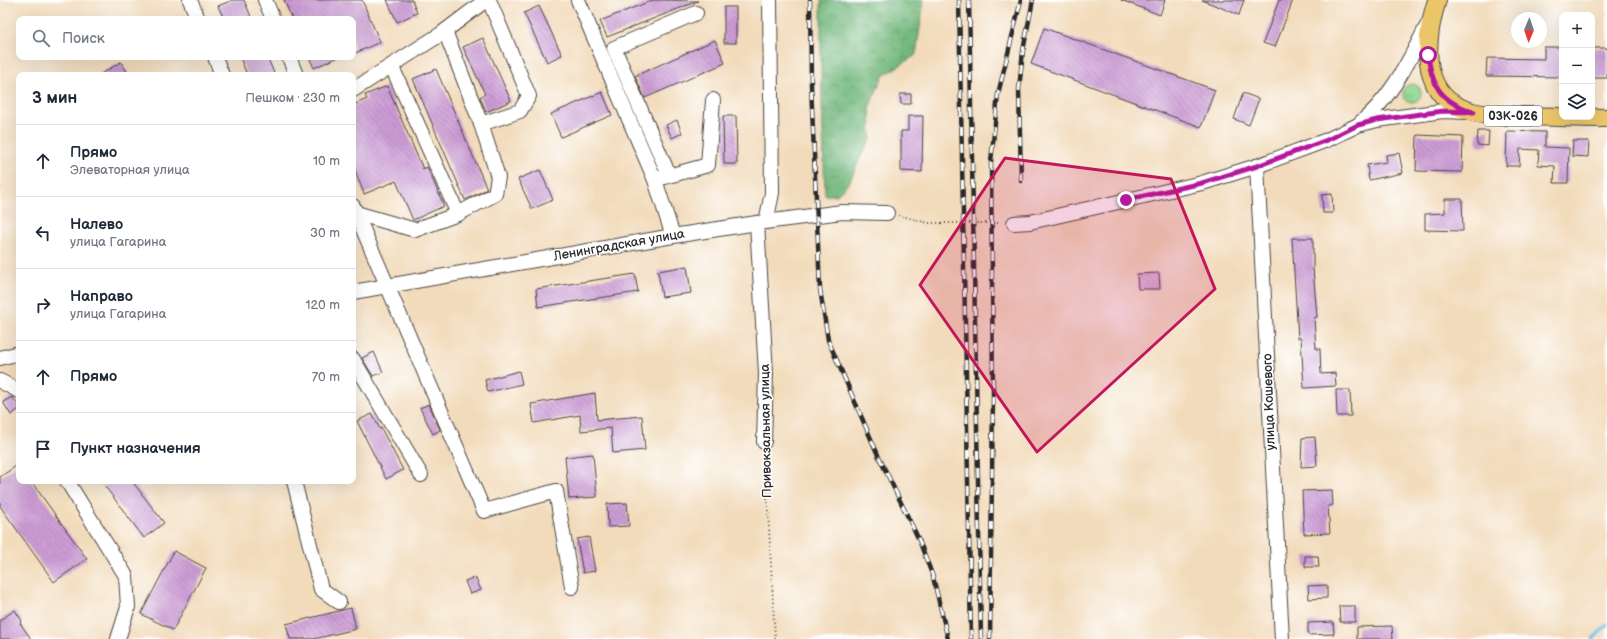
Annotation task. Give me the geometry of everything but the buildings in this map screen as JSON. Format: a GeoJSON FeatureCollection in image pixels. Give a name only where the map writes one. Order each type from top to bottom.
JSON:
{"type":"FeatureCollection","features":[{"type":"Feature","properties":{"kind":"main road","name":"03К-026"},"geometry":{"type":"LineString","coordinates":[[1437,0],[1431,20],[1428,55],[1432,80],[1437,90],[1448,100],[1460,108],[1493,115],[1607,118]]}},
{"type":"Feature","properties":{"kind":"street"},"geometry":{"type":"LineString","coordinates":[[190,0],[197,16]]}},
{"type":"Feature","properties":{"kind":"street"},"geometry":{"type":"LineString","coordinates":[[265,0],[272,16]]}},
{"type":"Feature","properties":{"kind":"street"},"geometry":{"type":"LineString","coordinates":[[356,88],[392,67],[487,0],[529,96],[520,110],[481,124]]}},
{"type":"Feature","properties":{"kind":"street"},"geometry":{"type":"LineString","coordinates":[[578,0],[655,180],[673,236]]}},
{"type":"Feature","properties":{"kind":"street","name":"Привокзальная улица"},"geometry":{"type":"LineString","coordinates":[[764,442],[766,373],[761,223],[772,193],[770,0]]}},
{"type":"Feature","properties":{"kind":"street"},"geometry":{"type":"LineString","coordinates":[[669,175],[614,48],[696,13]]}},
{"type":"Feature","properties":{"kind":"street"},"geometry":{"type":"LineString","coordinates":[[1358,125],[1386,98],[1431,20]]}},
{"type":"Feature","properties":{"kind":"street"},"geometry":{"type":"LineString","coordinates":[[356,210],[415,230],[458,214],[495,194],[498,177],[481,124],[445,31]]}},
{"type":"Feature","properties":{"kind":"street"},"geometry":{"type":"LineString","coordinates":[[216,60],[221,72]]}},
{"type":"Feature","properties":{"kind":"street"},"geometry":{"type":"LineString","coordinates":[[290,60],[295,72]]}},
{"type":"Feature","properties":{"kind":"street"},"geometry":{"type":"LineString","coordinates":[[392,67],[458,214]]}},
{"type":"Feature","properties":{"kind":"street"},"geometry":{"type":"LineString","coordinates":[[655,180],[708,165],[713,100]]}},
{"type":"Feature","properties":{"kind":"street"},"geometry":{"type":"LineString","coordinates":[[1014,223],[1030,222],[1194,185],[1257,166],[1327,140],[1358,125],[1377,120],[1443,111],[1474,112]]}},
{"type":"Feature","properties":{"kind":"street","name":"улица Кошевого"},"geometry":{"type":"LineString","coordinates":[[1257,166],[1282,639]]}},
{"type":"Feature","properties":{"kind":"street"},"geometry":{"type":"LineString","coordinates":[[356,212],[484,511],[556,491],[572,587]]}},
{"type":"Feature","properties":{"kind":"street","name":"Ленинградская улица"},"geometry":{"type":"LineString","coordinates":[[356,291],[673,236],[842,212],[887,213]]}},
{"type":"Feature","properties":{"kind":"street"},"geometry":{"type":"LineString","coordinates":[[0,358],[16,354]]}},
{"type":"Feature","properties":{"kind":"street"},"geometry":{"type":"LineString","coordinates":[[356,364],[422,475]]}},
{"type":"Feature","properties":{"kind":"street"},"geometry":{"type":"LineString","coordinates":[[0,381],[16,389]]}},
{"type":"Feature","properties":{"kind":"street"},"geometry":{"type":"LineString","coordinates":[[69,484],[126,576],[128,607],[118,639]]}},
{"type":"Feature","properties":{"kind":"street"},"geometry":{"type":"LineString","coordinates":[[295,484],[321,589],[339,602]]}},
{"type":"Feature","properties":{"kind":"path"},"geometry":{"type":"LineString","coordinates":[[887,213],[928,223],[1000,224]]}},
{"type":"Feature","properties":{"kind":"path","name":"Привокзальная улица"},"geometry":{"type":"LineString","coordinates":[[764,442],[775,639]]}},
{"type":"Feature","properties":{"kind":"highlighted area"},"geometry":{"type":"Polygon","coordinates":[[[1005,158],[1171,179],[1215,289],[1037,452],[920,285],[1005,158]]]}},
{"type":"Feature","properties":{"kind":"green space"},"geometry":{"type":"Polygon","coordinates":[[[821,0],[924,0],[916,55],[883,76],[870,105],[871,139],[862,154],[849,183],[837,195],[825,195],[821,71],[821,0]]]}},
{"type":"Feature","properties":{"kind":"green space"},"geometry":{"type":"Polygon","coordinates":[[[1412,84],[1418,87],[1421,93],[1418,99],[1412,102],[1406,99],[1403,93],[1406,87],[1412,84]]]}},
{"type":"Feature","properties":{"kind":"waterway"},"geometry":{"type":"LineString","coordinates":[[1593,639],[1607,625]]}},
{"type":"Feature","properties":{"kind":"railway"},"geometry":{"type":"LineString","coordinates":[[810,0],[811,85],[820,289],[828,340],[878,455],[919,540],[933,577],[948,639]]}},
{"type":"Feature","properties":{"kind":"railway"},"geometry":{"type":"LineString","coordinates":[[959,0],[971,639]]}},
{"type":"Feature","properties":{"kind":"railway"},"geometry":{"type":"LineString","coordinates":[[969,0],[981,639]]}},
{"type":"Feature","properties":{"kind":"railway"},"geometry":{"type":"LineString","coordinates":[[990,639],[993,394],[991,162],[998,94],[1021,0]]}},
{"type":"Feature","properties":{"kind":"railway"},"geometry":{"type":"LineString","coordinates":[[1021,181],[1019,89],[1023,51],[1033,0]]}},
{"type":"Feature","properties":{"kind":"route"},"geometry":{"type":"LineString","coordinates":[[1126,200],[1202,183],[1257,166],[1327,140],[1358,125],[1377,120],[1443,111],[1474,112],[1460,108],[1437,90],[1432,80],[1428,55]]}}]}
